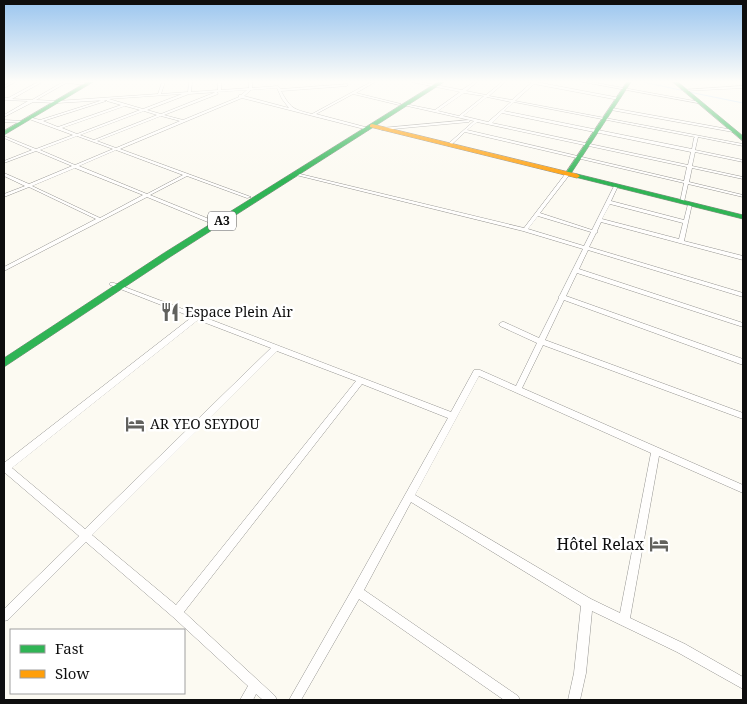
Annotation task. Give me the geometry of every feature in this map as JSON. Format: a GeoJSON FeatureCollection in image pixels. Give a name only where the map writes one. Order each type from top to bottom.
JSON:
{"type":"FeatureCollection","features":[{"type":"Feature","properties":{"kind":"main road"},"geometry":{"type":"LineString","coordinates":[[4,133],[35,115]]}},
{"type":"Feature","properties":{"kind":"main road","name":"A3"},"geometry":{"type":"LineString","coordinates":[[4,363],[116,286],[214,223],[298,174],[389,115]]}},
{"type":"Feature","properties":{"kind":"main road"},"geometry":{"type":"LineString","coordinates":[[568,174],[608,115]]}},
{"type":"Feature","properties":{"kind":"main road"},"geometry":{"type":"LineString","coordinates":[[714,115],[743,139]]}},
{"type":"Feature","properties":{"kind":"main road"},"geometry":{"type":"LineString","coordinates":[[371,128],[449,145],[743,217]]}},
{"type":"Feature","properties":{"kind":"main road","name":"A3"},"geometry":{"type":"LineString","coordinates":[[214,223],[249,197],[371,128]]}},
{"type":"Feature","properties":{"kind":"main road","name":"A3"},"geometry":{"type":"LineString","coordinates":[[4,353],[116,286]]}},
{"type":"Feature","properties":{"kind":"street"},"geometry":{"type":"LineString","coordinates":[[40,122],[62,115]]}},
{"type":"Feature","properties":{"kind":"street"},"geometry":{"type":"LineString","coordinates":[[59,128],[96,115]]}},
{"type":"Feature","properties":{"kind":"street"},"geometry":{"type":"LineString","coordinates":[[4,162],[130,115]]}},
{"type":"Feature","properties":{"kind":"street"},"geometry":{"type":"LineString","coordinates":[[94,142],[160,115],[182,121]]}},
{"type":"Feature","properties":{"kind":"street"},"geometry":{"type":"LineString","coordinates":[[4,196],[197,115]]}},
{"type":"Feature","properties":{"kind":"street"},"geometry":{"type":"LineString","coordinates":[[312,115],[371,128],[477,120]]}},
{"type":"Feature","properties":{"kind":"street"},"geometry":{"type":"LineString","coordinates":[[449,115],[743,178]]}},
{"type":"Feature","properties":{"kind":"street"},"geometry":{"type":"LineString","coordinates":[[489,123],[499,115]]}},
{"type":"Feature","properties":{"kind":"street"},"geometry":{"type":"LineString","coordinates":[[516,115],[743,161]]}},
{"type":"Feature","properties":{"kind":"street"},"geometry":{"type":"LineString","coordinates":[[578,115],[696,138],[743,145]]}},
{"type":"Feature","properties":{"kind":"street"},"geometry":{"type":"LineString","coordinates":[[644,115],[733,131]]}},
{"type":"Feature","properties":{"kind":"street"},"geometry":{"type":"LineString","coordinates":[[4,121],[26,120],[40,122],[249,197]]}},
{"type":"Feature","properties":{"kind":"street"},"geometry":{"type":"LineString","coordinates":[[449,145],[477,120]]}},
{"type":"Feature","properties":{"kind":"street"},"geometry":{"type":"LineString","coordinates":[[465,131],[743,196]]}},
{"type":"Feature","properties":{"kind":"street"},"geometry":{"type":"LineString","coordinates":[[4,138],[214,223]]}},
{"type":"Feature","properties":{"kind":"street"},"geometry":{"type":"LineString","coordinates":[[681,242],[686,222],[686,183],[696,138]]}},
{"type":"Feature","properties":{"kind":"street"},"geometry":{"type":"LineString","coordinates":[[4,174],[99,219]]}},
{"type":"Feature","properties":{"kind":"street"},"geometry":{"type":"LineString","coordinates":[[298,174],[525,230],[743,295]]}},
{"type":"Feature","properties":{"kind":"street"},"geometry":{"type":"LineString","coordinates":[[525,230],[568,174]]}},
{"type":"Feature","properties":{"kind":"street"},"geometry":{"type":"LineString","coordinates":[[4,269],[186,175]]}},
{"type":"Feature","properties":{"kind":"street"},"geometry":{"type":"LineString","coordinates":[[518,389],[616,186]]}},
{"type":"Feature","properties":{"kind":"street"},"geometry":{"type":"LineString","coordinates":[[608,202],[686,222]]}},
{"type":"Feature","properties":{"kind":"street"},"geometry":{"type":"LineString","coordinates":[[538,214],[594,232]]}},
{"type":"Feature","properties":{"kind":"street"},"geometry":{"type":"LineString","coordinates":[[600,220],[743,258]]}},
{"type":"Feature","properties":{"kind":"street"},"geometry":{"type":"LineString","coordinates":[[575,270],[743,325]]}},
{"type":"Feature","properties":{"kind":"street"},"geometry":{"type":"LineString","coordinates":[[116,286],[198,316],[453,416]]}},
{"type":"Feature","properties":{"kind":"street"},"geometry":{"type":"LineString","coordinates":[[561,297],[743,362]]}},
{"type":"Feature","properties":{"kind":"street"},"geometry":{"type":"LineString","coordinates":[[198,316],[5,470],[177,613],[254,687],[271,700]]}},
{"type":"Feature","properties":{"kind":"street"},"geometry":{"type":"LineString","coordinates":[[502,324],[542,342],[743,416]]}},
{"type":"Feature","properties":{"kind":"street"},"geometry":{"type":"LineString","coordinates":[[4,616],[277,347]]}},
{"type":"Feature","properties":{"kind":"street"},"geometry":{"type":"LineString","coordinates":[[295,700],[357,592],[477,372],[743,489]]}},
{"type":"Feature","properties":{"kind":"street"},"geometry":{"type":"LineString","coordinates":[[177,613],[360,381]]}},
{"type":"Feature","properties":{"kind":"street"},"geometry":{"type":"LineString","coordinates":[[624,621],[656,450]]}},
{"type":"Feature","properties":{"kind":"street"},"geometry":{"type":"LineString","coordinates":[[409,496],[587,602],[681,648],[743,683]]}},
{"type":"Feature","properties":{"kind":"street"},"geometry":{"type":"LineString","coordinates":[[357,592],[514,700]]}},
{"type":"Feature","properties":{"kind":"street"},"geometry":{"type":"LineString","coordinates":[[574,700],[580,673],[587,602]]}},
{"type":"Feature","properties":{"kind":"street"},"geometry":{"type":"LineString","coordinates":[[246,700],[254,687]]}},
{"type":"Feature","properties":{"kind":"traffic: fast"},"geometry":{"type":"LineString","coordinates":[[4,133],[35,115]]}},
{"type":"Feature","properties":{"kind":"traffic: fast"},"geometry":{"type":"LineString","coordinates":[[4,363],[167,255],[390,115]]}},
{"type":"Feature","properties":{"kind":"traffic: fast"},"geometry":{"type":"LineString","coordinates":[[568,174],[607,115]]}},
{"type":"Feature","properties":{"kind":"traffic: fast"},"geometry":{"type":"LineString","coordinates":[[714,115],[743,139]]}},
{"type":"Feature","properties":{"kind":"traffic: fast"},"geometry":{"type":"LineString","coordinates":[[577,176],[743,217]]}},
{"type":"Feature","properties":{"kind":"traffic: slow"},"geometry":{"type":"LineString","coordinates":[[372,126],[577,176]]}},
{"type":"Feature","properties":{"kind":"place","name":"Espace Plein Air"},"geometry":{"type":"Point","coordinates":[170,312]}},
{"type":"Feature","properties":{"kind":"place","name":"AR YEO SEYDOU"},"geometry":{"type":"Point","coordinates":[135,424]}},
{"type":"Feature","properties":{"kind":"place","name":"Hôtel Relax"},"geometry":{"type":"Point","coordinates":[659,544]}}]}
